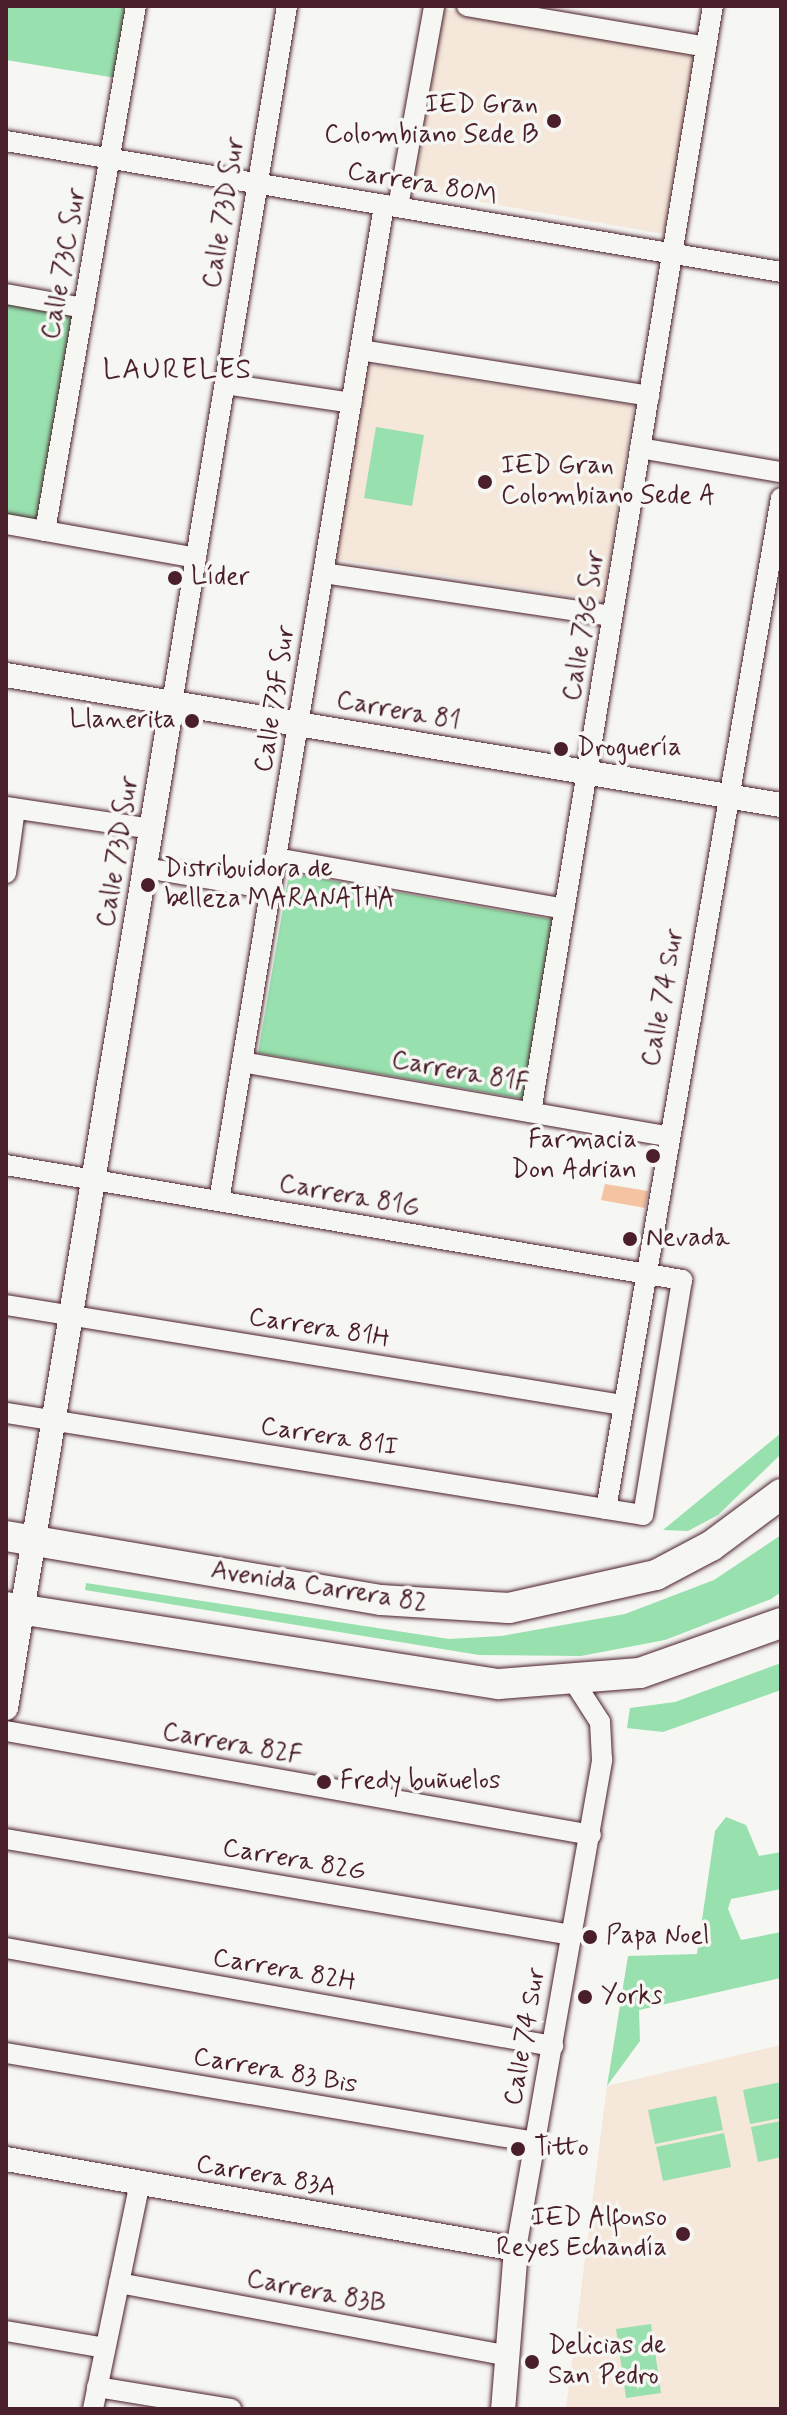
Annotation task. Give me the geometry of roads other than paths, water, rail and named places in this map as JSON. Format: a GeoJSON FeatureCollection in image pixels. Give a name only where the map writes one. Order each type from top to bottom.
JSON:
{"type":"FeatureCollection","features":[{"type":"Feature","properties":{"kind":"main road","name":"Avenida Carrera 82"},"geometry":{"type":"LineString","coordinates":[[20,1538],[470,1610],[548,1604],[632,1584],[711,1546],[781,1494]]}},
{"type":"Feature","properties":{"kind":"main road"},"geometry":{"type":"LineString","coordinates":[[14,1608],[448,1681],[575,1683],[675,1665],[781,1623]]}},
{"type":"Feature","properties":{"kind":"street","name":"Calle 73C Sur"},"geometry":{"type":"LineString","coordinates":[[45,531],[136,6]]}},
{"type":"Feature","properties":{"kind":"street","name":"Calle 73D Sur"},"geometry":{"type":"LineString","coordinates":[[6,1708],[20,1538],[53,1420],[287,6]]}},
{"type":"Feature","properties":{"kind":"street","name":"Calle 73F Sur"},"geometry":{"type":"LineString","coordinates":[[219,1201],[360,350],[434,6]]}},
{"type":"Feature","properties":{"kind":"street"},"geometry":{"type":"LineString","coordinates":[[467,6],[706,47]]}},
{"type":"Feature","properties":{"kind":"street","name":"Calle 73G Sur"},"geometry":{"type":"LineString","coordinates":[[531,1112],[713,6]]}},
{"type":"Feature","properties":{"kind":"street","name":"Carrera 80M"},"geometry":{"type":"LineString","coordinates":[[6,141],[781,272]]}},
{"type":"Feature","properties":{"kind":"street"},"geometry":{"type":"LineString","coordinates":[[6,294],[84,308]]}},
{"type":"Feature","properties":{"kind":"street"},"geometry":{"type":"LineString","coordinates":[[360,350],[649,396]]}},
{"type":"Feature","properties":{"kind":"street"},"geometry":{"type":"LineString","coordinates":[[225,384],[352,403]]}},
{"type":"Feature","properties":{"kind":"street"},"geometry":{"type":"LineString","coordinates":[[640,448],[781,472]]}},
{"type":"Feature","properties":{"kind":"street","name":"Calle 74 Sur"},"geometry":{"type":"LineString","coordinates":[[606,1509],[644,1274],[781,498]]}},
{"type":"Feature","properties":{"kind":"street"},"geometry":{"type":"LineString","coordinates":[[6,524],[196,558]]}},
{"type":"Feature","properties":{"kind":"street"},"geometry":{"type":"LineString","coordinates":[[324,573],[612,616]]}},
{"type":"Feature","properties":{"kind":"street","name":"Carrera 81"},"geometry":{"type":"LineString","coordinates":[[6,675],[781,805]]}},
{"type":"Feature","properties":{"kind":"street"},"geometry":{"type":"LineString","coordinates":[[6,873],[10,808],[151,829]]}},
{"type":"Feature","properties":{"kind":"street"},"geometry":{"type":"LineString","coordinates":[[276,858],[565,909]]}},
{"type":"Feature","properties":{"kind":"street"},"geometry":{"type":"LineString","coordinates":[[145,868],[271,889]]}},
{"type":"Feature","properties":{"kind":"street","name":"Carrera 81F"},"geometry":{"type":"LineString","coordinates":[[242,1062],[668,1136]]}},
{"type":"Feature","properties":{"kind":"street","name":"Carrera 81G"},"geometry":{"type":"LineString","coordinates":[[6,1165],[682,1280],[643,1515]]}},
{"type":"Feature","properties":{"kind":"street","name":"Carrera 81H"},"geometry":{"type":"LineString","coordinates":[[6,1305],[623,1405]]}},
{"type":"Feature","properties":{"kind":"street","name":"Carrera 81I"},"geometry":{"type":"LineString","coordinates":[[6,1413],[643,1515]]}},
{"type":"Feature","properties":{"kind":"street","name":"Calle 74 Sur"},"geometry":{"type":"LineString","coordinates":[[503,2409],[503,2355],[516,2249],[591,1835],[603,1736],[575,1683]]}},
{"type":"Feature","properties":{"kind":"street","name":"Carrera 82F"},"geometry":{"type":"LineString","coordinates":[[6,1731],[591,1835]]}},
{"type":"Feature","properties":{"kind":"street","name":"Carrera 82G"},"geometry":{"type":"LineString","coordinates":[[6,1839],[572,1935]]}},
{"type":"Feature","properties":{"kind":"street","name":"Carrera 82H"},"geometry":{"type":"LineString","coordinates":[[6,1948],[553,2046]]}},
{"type":"Feature","properties":{"kind":"street","name":"Carrera 83 Bis"},"geometry":{"type":"LineString","coordinates":[[6,2053],[535,2142]]}},
{"type":"Feature","properties":{"kind":"street","name":"Carrera 83A"},"geometry":{"type":"LineString","coordinates":[[6,2159],[516,2249]]}},
{"type":"Feature","properties":{"kind":"street"},"geometry":{"type":"LineString","coordinates":[[93,2409],[140,2183]]}},
{"type":"Feature","properties":{"kind":"street","name":"Carrera 83B"},"geometry":{"type":"LineString","coordinates":[[119,2283],[503,2355]]}},
{"type":"Feature","properties":{"kind":"street"},"geometry":{"type":"LineString","coordinates":[[6,2332],[105,2348]]}},
{"type":"Feature","properties":{"kind":"street"},"geometry":{"type":"LineString","coordinates":[[97,2387],[231,2409]]}},
{"type":"Feature","properties":{"kind":"place","name":"IED Gran Colombiano Sede B"},"geometry":{"type":"Point","coordinates":[554,121]}},
{"type":"Feature","properties":{"kind":"place","name":"IED Gran Colombiano Sede A"},"geometry":{"type":"Point","coordinates":[485,482]}},
{"type":"Feature","properties":{"kind":"place","name":"Líder"},"geometry":{"type":"Point","coordinates":[175,578]}},
{"type":"Feature","properties":{"kind":"place","name":"Llanerita"},"geometry":{"type":"Point","coordinates":[192,721]}},
{"type":"Feature","properties":{"kind":"place","name":"Droguería"},"geometry":{"type":"Point","coordinates":[561,749]}},
{"type":"Feature","properties":{"kind":"place","name":"Distribuidora de belleza MARANATHA"},"geometry":{"type":"Point","coordinates":[148,885]}},
{"type":"Feature","properties":{"kind":"place","name":"Farmacia Don Adrian"},"geometry":{"type":"Point","coordinates":[653,1156]}},
{"type":"Feature","properties":{"kind":"place","name":"Nevada"},"geometry":{"type":"Point","coordinates":[630,1239]}},
{"type":"Feature","properties":{"kind":"place","name":"Fredy buñuelos"},"geometry":{"type":"Point","coordinates":[324,1782]}},
{"type":"Feature","properties":{"kind":"place","name":"Papa Noel"},"geometry":{"type":"Point","coordinates":[590,1937]}},
{"type":"Feature","properties":{"kind":"place","name":"Yorks"},"geometry":{"type":"Point","coordinates":[585,1997]}},
{"type":"Feature","properties":{"kind":"place","name":"Titto"},"geometry":{"type":"Point","coordinates":[518,2149]}},
{"type":"Feature","properties":{"kind":"place","name":"IED Alfonso Reyes Echandía"},"geometry":{"type":"Point","coordinates":[683,2234]}},
{"type":"Feature","properties":{"kind":"place","name":"Delicias de San Pedro"},"geometry":{"type":"Point","coordinates":[532,2362]}},
{"type":"Feature","properties":{"kind":"district","name":"LAURELES"},"geometry":{"type":"Point","coordinates":[178,371]}}]}
